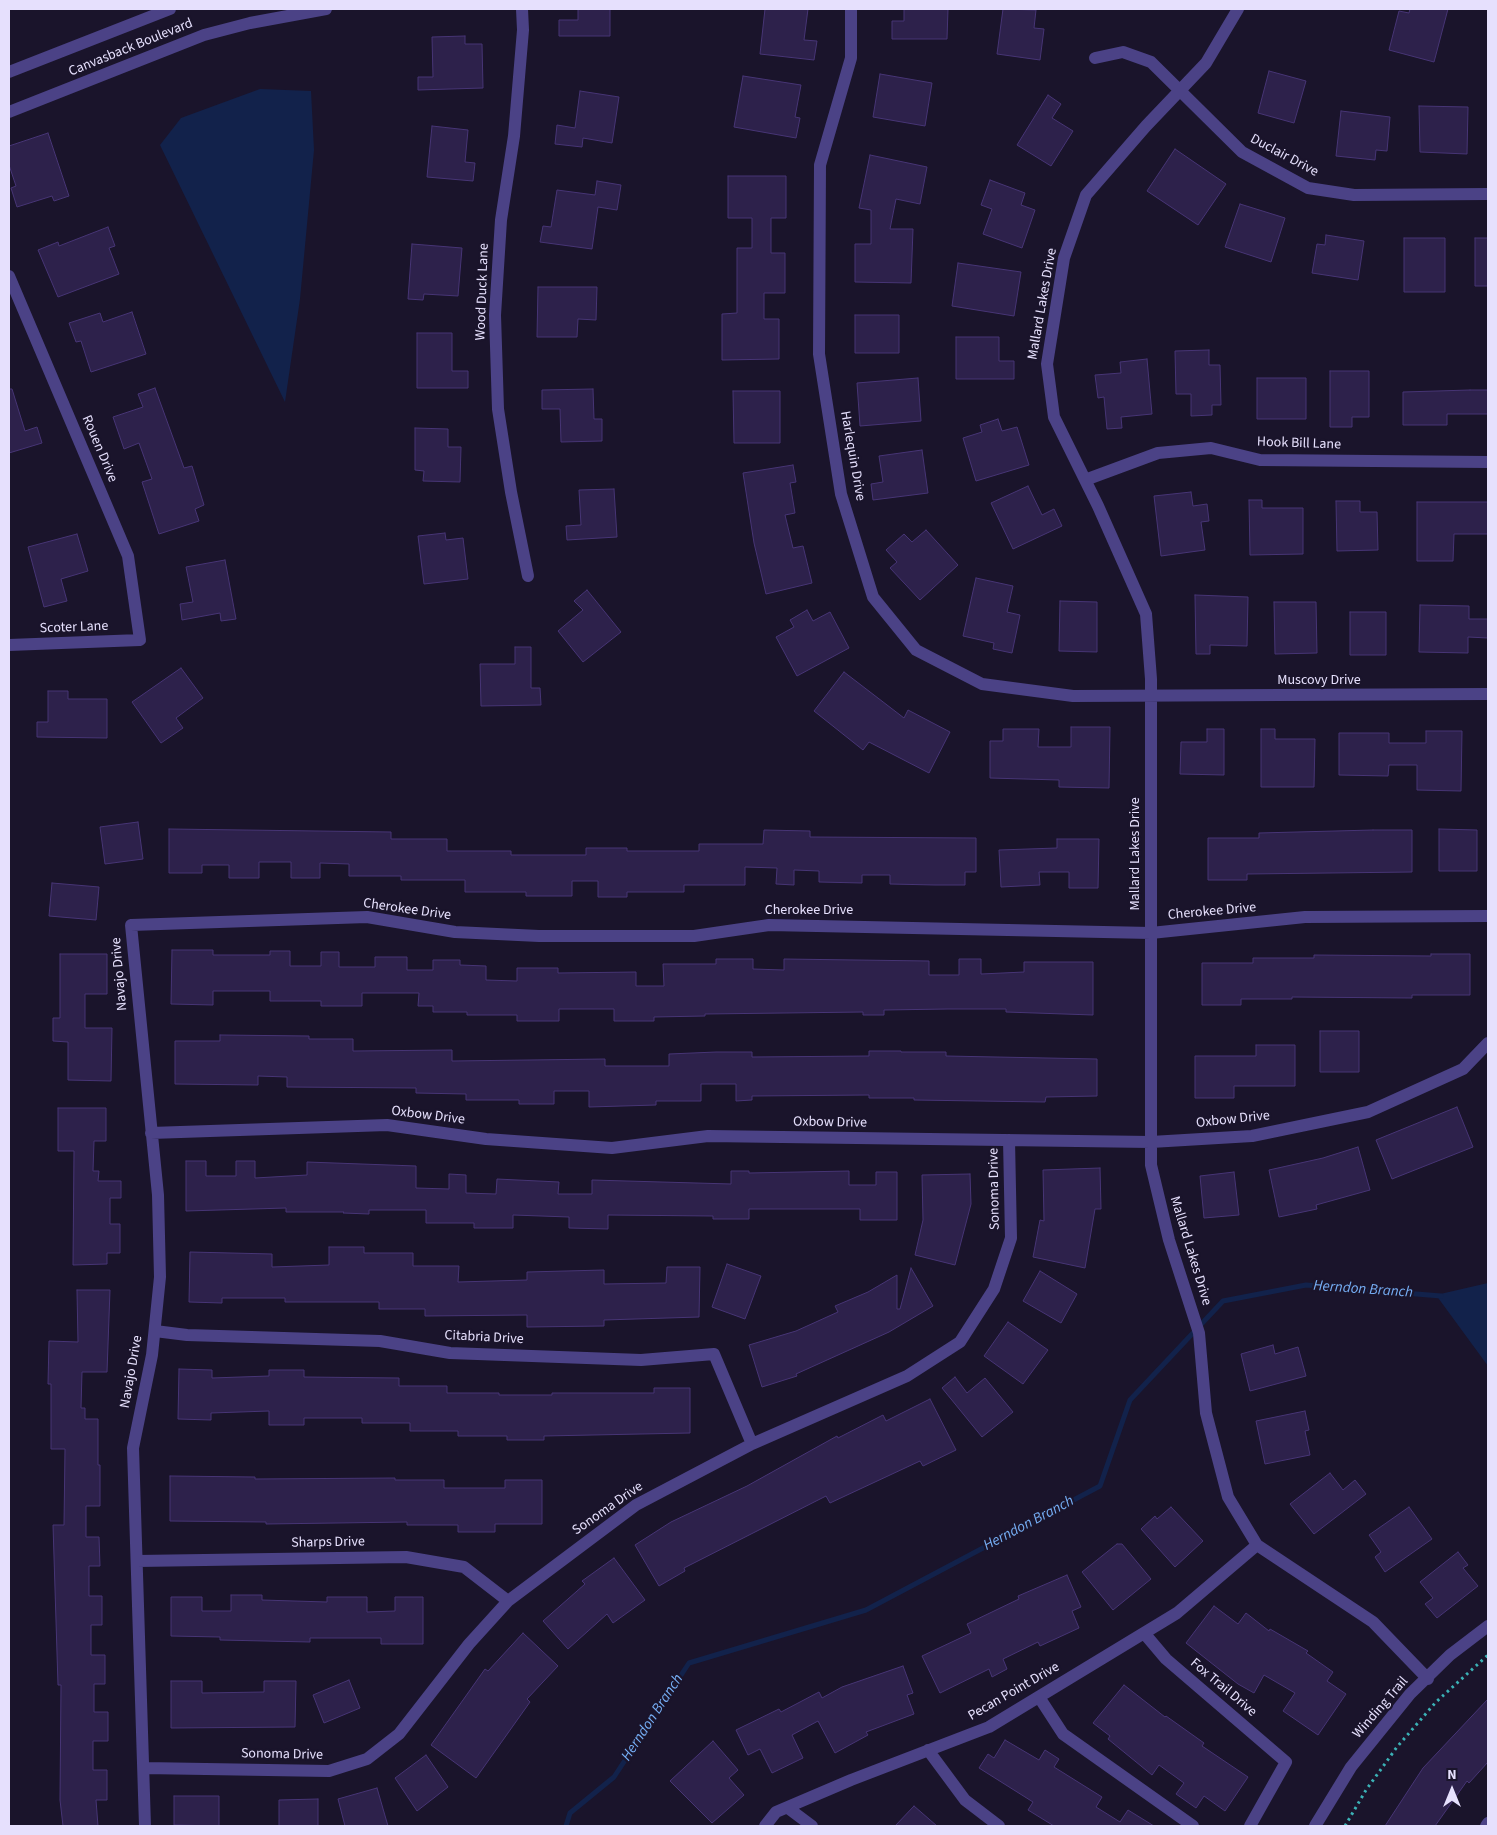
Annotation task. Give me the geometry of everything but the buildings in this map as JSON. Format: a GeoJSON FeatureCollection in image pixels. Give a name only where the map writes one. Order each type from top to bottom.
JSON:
{"type":"FeatureCollection","features":[{"type":"Feature","properties":{"kind":"street","name":"Canvasback Boulevard"},"geometry":{"type":"LineString","coordinates":[[9,72],[170,9]]}},
{"type":"Feature","properties":{"kind":"street","name":"Canvasback Boulevard"},"geometry":{"type":"LineString","coordinates":[[9,112],[204,35],[250,23],[326,9]]}},
{"type":"Feature","properties":{"kind":"street","name":"Wood Duck Lane"},"geometry":{"type":"LineString","coordinates":[[522,9],[523,30],[517,98],[501,220],[495,315],[498,409],[511,492],[528,576]]}},
{"type":"Feature","properties":{"kind":"street","name":"Harlequin Drive"},"geometry":{"type":"LineString","coordinates":[[851,9],[851,58],[820,165],[819,354],[841,494],[873,597],[916,650],[982,684],[1073,696],[1151,697]]}},
{"type":"Feature","properties":{"kind":"street","name":"Mallard Lakes Drive"},"geometry":{"type":"LineString","coordinates":[[1238,9],[1206,63],[1086,195],[1064,258],[1047,364],[1054,417],[1146,614],[1151,697],[1151,1165],[1169,1240],[1199,1333],[1206,1413],[1228,1497],[1257,1545],[1373,1622],[1428,1679]]}},
{"type":"Feature","properties":{"kind":"street","name":"Duclair Drive"},"geometry":{"type":"LineString","coordinates":[[1095,58],[1123,52],[1151,62],[1242,152],[1308,188],[1354,195],[1488,194]]}},
{"type":"Feature","properties":{"kind":"street","name":"Rouen Drive"},"geometry":{"type":"LineString","coordinates":[[9,276],[128,556],[140,640]]}},
{"type":"Feature","properties":{"kind":"street","name":"Hook Bill Lane"},"geometry":{"type":"LineString","coordinates":[[1085,480],[1158,453],[1211,448],[1260,460],[1488,462]]}},
{"type":"Feature","properties":{"kind":"street","name":"Scoter Lane"},"geometry":{"type":"LineString","coordinates":[[9,645],[140,640]]}},
{"type":"Feature","properties":{"kind":"street","name":"Muscovy Drive"},"geometry":{"type":"LineString","coordinates":[[1151,697],[1488,694]]}},
{"type":"Feature","properties":{"kind":"street","name":"Cherokee Drive"},"geometry":{"type":"LineString","coordinates":[[130,925],[367,917],[454,932],[539,936],[694,936],[769,925],[1151,933],[1306,917],[1488,916]]}},
{"type":"Feature","properties":{"kind":"street","name":"Navajo Drive"},"geometry":{"type":"LineString","coordinates":[[130,925],[158,1195],[160,1277],[152,1355],[134,1448],[145,1826]]}},
{"type":"Feature","properties":{"kind":"street","name":"Oxbow Drive"},"geometry":{"type":"LineString","coordinates":[[151,1132],[387,1125],[486,1139],[612,1148],[708,1136],[1151,1142],[1252,1136],[1368,1112],[1463,1069],[1488,1044]]}},
{"type":"Feature","properties":{"kind":"street","name":"Sonoma Drive"},"geometry":{"type":"LineString","coordinates":[[144,1768],[329,1772],[367,1759],[399,1734],[469,1644],[508,1601],[636,1504],[752,1444],[907,1376],[960,1342],[994,1289],[1011,1238],[1009,1140]]}},
{"type":"Feature","properties":{"kind":"street","name":"Citabria Drive"},"geometry":{"type":"LineString","coordinates":[[155,1331],[187,1335],[380,1341],[450,1353],[641,1360],[714,1354],[752,1444]]}},
{"type":"Feature","properties":{"kind":"street","name":"Pecan Point Drive"},"geometry":{"type":"LineString","coordinates":[[765,1826],[776,1812],[851,1780],[989,1727],[1178,1613],[1257,1545]]}},
{"type":"Feature","properties":{"kind":"street","name":"Sharps Drive"},"geometry":{"type":"LineString","coordinates":[[137,1561],[406,1557],[464,1567],[508,1601]]}},
{"type":"Feature","properties":{"kind":"street","name":"Winding Trail"},"geometry":{"type":"LineString","coordinates":[[1315,1826],[1351,1767],[1410,1694],[1428,1679],[1450,1655],[1488,1626]]}},
{"type":"Feature","properties":{"kind":"street","name":"Fox Trail Drive"},"geometry":{"type":"LineString","coordinates":[[1144,1633],[1166,1660],[1286,1762],[1250,1826]]}},
{"type":"Feature","properties":{"kind":"street"},"geometry":{"type":"LineString","coordinates":[[1039,1697],[1063,1734],[1193,1826]]}},
{"type":"Feature","properties":{"kind":"street"},"geometry":{"type":"LineString","coordinates":[[928,1750],[965,1800],[999,1826]]}},
{"type":"Feature","properties":{"kind":"street"},"geometry":{"type":"LineString","coordinates":[[788,1808],[812,1826]]}},
{"type":"Feature","properties":{"kind":"path"},"geometry":{"type":"LineString","coordinates":[[1345,1826],[1366,1790],[1396,1746],[1436,1702],[1488,1656]]}},
{"type":"Feature","properties":{"kind":"water"},"geometry":{"type":"Polygon","coordinates":[[[260,89],[311,91],[314,150],[300,299],[285,402],[160,145],[181,118],[260,89]]]}},
{"type":"Feature","properties":{"kind":"water"},"geometry":{"type":"Polygon","coordinates":[[[1488,1283],[1488,1366],[1436,1295],[1488,1283]]]}},
{"type":"Feature","properties":{"kind":"waterway","name":"Herndon Branch"},"geometry":{"type":"LineString","coordinates":[[566,1826],[570,1813],[614,1777],[689,1663],[866,1610],[1100,1486],[1130,1400],[1223,1301],[1306,1285],[1441,1296]]}}]}
